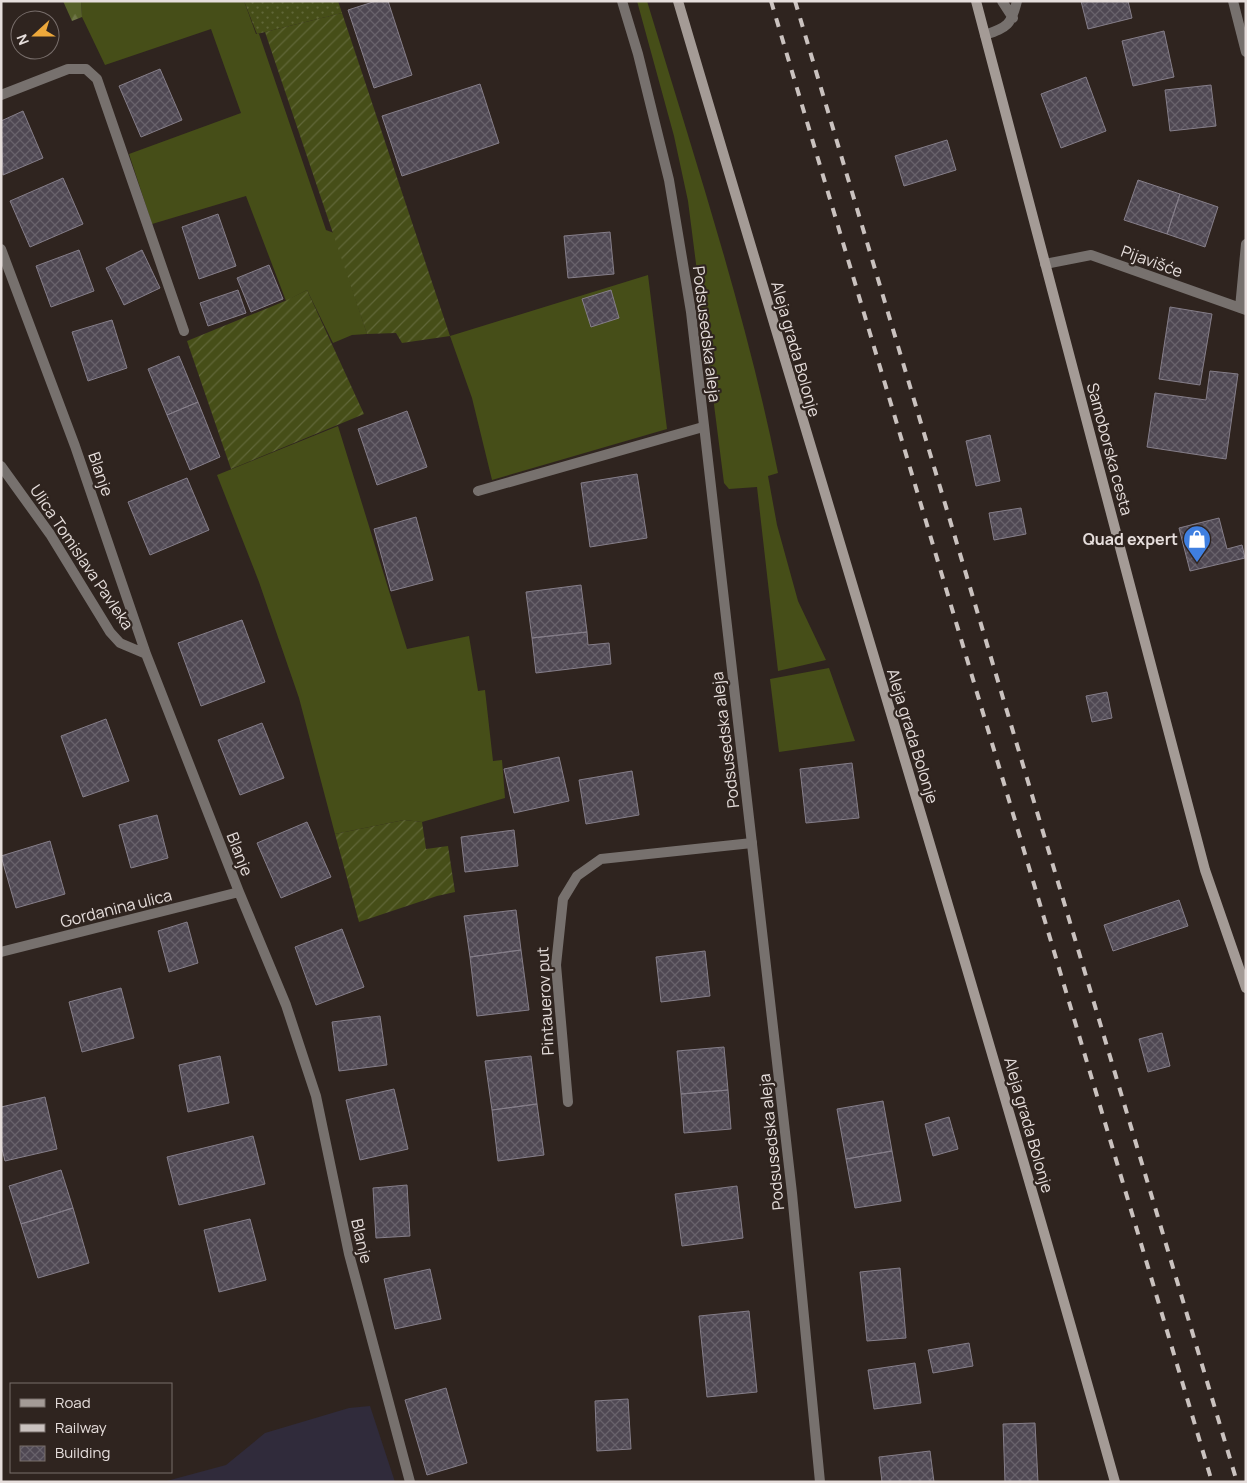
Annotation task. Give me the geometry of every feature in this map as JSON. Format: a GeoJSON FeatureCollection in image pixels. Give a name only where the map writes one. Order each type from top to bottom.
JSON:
{"type":"FeatureCollection","features":[{"type":"Feature","properties":{"kind":"main road","name":"Aleja grada Bolonje"},"geometry":{"type":"LineString","coordinates":[[678,1],[823,492],[1014,1124],[1115,1482]]}},
{"type":"Feature","properties":{"kind":"main road","name":"Samoborska cesta"},"geometry":{"type":"LineString","coordinates":[[976,1],[1205,870],[1246,988]]}},
{"type":"Feature","properties":{"kind":"street","name":"Podsusedska aleja"},"geometry":{"type":"LineString","coordinates":[[622,1],[638,54],[669,180],[691,312],[792,1193],[820,1482]]}},
{"type":"Feature","properties":{"kind":"street"},"geometry":{"type":"LineString","coordinates":[[1002,1],[1013,18]]}},
{"type":"Feature","properties":{"kind":"street"},"geometry":{"type":"LineString","coordinates":[[985,35],[1006,27],[1013,18],[1017,1]]}},
{"type":"Feature","properties":{"kind":"street"},"geometry":{"type":"LineString","coordinates":[[1233,1],[1246,52]]}},
{"type":"Feature","properties":{"kind":"street"},"geometry":{"type":"LineString","coordinates":[[1,95],[68,69],[86,69],[97,79],[184,331]]}},
{"type":"Feature","properties":{"kind":"street"},"geometry":{"type":"LineString","coordinates":[[1243,310],[1246,244]]}},
{"type":"Feature","properties":{"kind":"street","name":"Blanje"},"geometry":{"type":"LineString","coordinates":[[1,249],[75,446],[146,654],[239,892],[286,1005],[316,1096],[348,1254],[410,1482]]}},
{"type":"Feature","properties":{"kind":"street","name":"Pijavišće"},"geometry":{"type":"LineString","coordinates":[[1046,264],[1091,255],[1243,310]]}},
{"type":"Feature","properties":{"kind":"street"},"geometry":{"type":"LineString","coordinates":[[478,491],[703,427]]}},
{"type":"Feature","properties":{"kind":"street","name":"Ulica Tomislava Pavleka"},"geometry":{"type":"LineString","coordinates":[[1,466],[50,534],[110,632],[120,643],[146,654]]}},
{"type":"Feature","properties":{"kind":"street","name":"Pintauerov put"},"geometry":{"type":"LineString","coordinates":[[568,1102],[556,965],[558,923],[563,899],[577,876],[601,859],[752,843]]}},
{"type":"Feature","properties":{"kind":"street","name":"Gordanina ulica"},"geometry":{"type":"LineString","coordinates":[[1,952],[239,892]]}},
{"type":"Feature","properties":{"kind":"shaded area"},"geometry":{"type":"Polygon","coordinates":[[[370,1406],[395,1482],[163,1482],[226,1465],[265,1433],[349,1408],[370,1406]]]}},
{"type":"Feature","properties":{"kind":"green space"},"geometry":{"type":"Polygon","coordinates":[[[63,1],[81,1],[82,17],[72,21],[63,1]]]}},
{"type":"Feature","properties":{"kind":"green space"},"geometry":{"type":"Polygon","coordinates":[[[81,1],[244,1],[256,34],[259,34],[326,230],[334,233],[367,334],[352,335],[333,343],[307,290],[286,301],[246,196],[152,224],[129,154],[241,113],[211,29],[105,65],[82,17],[81,1]]]}},
{"type":"Feature","properties":{"kind":"green space"},"geometry":{"type":"Polygon","coordinates":[[[244,1],[338,1],[342,13],[257,34],[244,1]]]}},
{"type":"Feature","properties":{"kind":"green space"},"geometry":{"type":"Polygon","coordinates":[[[637,1],[647,1],[735,294],[751,354],[778,473],[768,476],[777,525],[798,601],[826,660],[778,671],[757,487],[729,489],[724,483],[688,201],[674,136],[637,1]]]}},
{"type":"Feature","properties":{"kind":"green space"},"geometry":{"type":"Polygon","coordinates":[[[342,13],[450,336],[402,343],[396,333],[367,334],[265,32],[342,13]]]}},
{"type":"Feature","properties":{"kind":"green space"},"geometry":{"type":"Polygon","coordinates":[[[648,275],[667,429],[492,480],[472,398],[450,336],[648,275]]]}},
{"type":"Feature","properties":{"kind":"green space"},"geometry":{"type":"Polygon","coordinates":[[[307,290],[364,414],[231,469],[187,341],[285,301],[307,290]]]}},
{"type":"Feature","properties":{"kind":"green space"},"geometry":{"type":"Polygon","coordinates":[[[338,426],[407,649],[469,636],[478,691],[485,690],[493,761],[502,760],[505,798],[422,822],[404,820],[335,834],[299,698],[259,582],[217,475],[338,426]]]}},
{"type":"Feature","properties":{"kind":"green space"},"geometry":{"type":"Polygon","coordinates":[[[829,668],[855,741],[779,752],[770,679],[829,668]]]}},
{"type":"Feature","properties":{"kind":"green space"},"geometry":{"type":"Polygon","coordinates":[[[404,820],[422,822],[426,849],[448,846],[455,892],[437,896],[359,922],[335,834],[404,820]]]}},
{"type":"Feature","properties":{"kind":"building"},"geometry":{"type":"Polygon","coordinates":[[[376,1],[388,1],[412,75],[374,88],[348,10],[376,1]]]}},
{"type":"Feature","properties":{"kind":"building"},"geometry":{"type":"Polygon","coordinates":[[[1081,1],[1128,1],[1132,18],[1088,29],[1081,1]]]}},
{"type":"Feature","properties":{"kind":"building"},"geometry":{"type":"Polygon","coordinates":[[[1164,31],[1174,77],[1133,86],[1122,41],[1164,31]]]}},
{"type":"Feature","properties":{"kind":"building"},"geometry":{"type":"Polygon","coordinates":[[[160,69],[182,120],[141,137],[119,86],[160,69]]]}},
{"type":"Feature","properties":{"kind":"building"},"geometry":{"type":"Polygon","coordinates":[[[1086,77],[1106,131],[1061,148],[1041,94],[1086,77]]]}},
{"type":"Feature","properties":{"kind":"building"},"geometry":{"type":"Polygon","coordinates":[[[480,84],[499,143],[402,176],[382,116],[480,84]]]}},
{"type":"Feature","properties":{"kind":"building"},"geometry":{"type":"Polygon","coordinates":[[[1211,85],[1216,126],[1170,131],[1165,90],[1211,85]]]}},
{"type":"Feature","properties":{"kind":"building"},"geometry":{"type":"Polygon","coordinates":[[[23,111],[43,158],[3,175],[1,121],[23,111]]]}},
{"type":"Feature","properties":{"kind":"building"},"geometry":{"type":"Polygon","coordinates":[[[947,140],[956,170],[904,186],[895,156],[947,140]]]}},
{"type":"Feature","properties":{"kind":"building"},"geometry":{"type":"Polygon","coordinates":[[[63,178],[83,224],[30,247],[10,201],[63,178]]]}},
{"type":"Feature","properties":{"kind":"building"},"geometry":{"type":"Polygon","coordinates":[[[1138,180],[1180,194],[1167,234],[1124,220],[1138,180]]]}},
{"type":"Feature","properties":{"kind":"building"},"geometry":{"type":"Polygon","coordinates":[[[1180,194],[1218,207],[1205,247],[1167,234],[1180,194]]]}},
{"type":"Feature","properties":{"kind":"building"},"geometry":{"type":"Polygon","coordinates":[[[218,214],[236,266],[199,279],[182,227],[218,214]]]}},
{"type":"Feature","properties":{"kind":"building"},"geometry":{"type":"Polygon","coordinates":[[[610,232],[614,274],[568,278],[564,236],[610,232]]]}},
{"type":"Feature","properties":{"kind":"building"},"geometry":{"type":"Polygon","coordinates":[[[79,250],[94,291],[51,307],[36,266],[79,250]]]}},
{"type":"Feature","properties":{"kind":"building"},"geometry":{"type":"Polygon","coordinates":[[[142,250],[160,288],[124,305],[106,268],[142,250]]]}},
{"type":"Feature","properties":{"kind":"building"},"geometry":{"type":"Polygon","coordinates":[[[269,265],[283,299],[251,312],[237,278],[269,265]]]}},
{"type":"Feature","properties":{"kind":"building"},"geometry":{"type":"Polygon","coordinates":[[[238,290],[246,313],[208,326],[200,303],[238,290]]]}},
{"type":"Feature","properties":{"kind":"building"},"geometry":{"type":"Polygon","coordinates":[[[611,290],[619,318],[591,327],[582,299],[611,290]]]}},
{"type":"Feature","properties":{"kind":"building"},"geometry":{"type":"Polygon","coordinates":[[[1170,307],[1212,314],[1200,385],[1159,379],[1170,307]]]}},
{"type":"Feature","properties":{"kind":"building"},"geometry":{"type":"Polygon","coordinates":[[[112,320],[127,368],[88,381],[72,332],[112,320]]]}},
{"type":"Feature","properties":{"kind":"building"},"geometry":{"type":"Polygon","coordinates":[[[179,356],[198,402],[167,415],[148,369],[179,356]]]}},
{"type":"Feature","properties":{"kind":"building"},"geometry":{"type":"Polygon","coordinates":[[[1210,371],[1238,374],[1226,459],[1147,447],[1155,393],[1206,400],[1210,371]]]}},
{"type":"Feature","properties":{"kind":"building"},"geometry":{"type":"Polygon","coordinates":[[[198,402],[220,457],[190,470],[167,415],[198,402]]]}},
{"type":"Feature","properties":{"kind":"building"},"geometry":{"type":"Polygon","coordinates":[[[407,411],[427,467],[377,485],[358,429],[407,411]]]}},
{"type":"Feature","properties":{"kind":"building"},"geometry":{"type":"Polygon","coordinates":[[[990,435],[1000,481],[976,486],[966,441],[990,435]]]}},
{"type":"Feature","properties":{"kind":"building"},"geometry":{"type":"Polygon","coordinates":[[[637,474],[647,538],[590,547],[581,483],[637,474]]]}},
{"type":"Feature","properties":{"kind":"building"},"geometry":{"type":"Polygon","coordinates":[[[187,478],[209,530],[150,555],[128,502],[187,478]]]}},
{"type":"Feature","properties":{"kind":"building"},"geometry":{"type":"Polygon","coordinates":[[[1021,508],[1026,534],[994,540],[989,513],[1021,508]]]}},
{"type":"Feature","properties":{"kind":"building"},"geometry":{"type":"Polygon","coordinates":[[[416,517],[433,580],[391,591],[374,529],[416,517]]]}},
{"type":"Feature","properties":{"kind":"building"},"geometry":{"type":"Polygon","coordinates":[[[1219,518],[1227,549],[1242,545],[1245,558],[1190,571],[1179,528],[1219,518]]]}},
{"type":"Feature","properties":{"kind":"building"},"geometry":{"type":"Polygon","coordinates":[[[581,585],[587,632],[532,638],[526,592],[581,585]]]}},
{"type":"Feature","properties":{"kind":"building"},"geometry":{"type":"Polygon","coordinates":[[[242,620],[265,682],[201,706],[178,643],[242,620]]]}},
{"type":"Feature","properties":{"kind":"building"},"geometry":{"type":"Polygon","coordinates":[[[587,632],[588,645],[609,643],[611,664],[536,673],[532,638],[587,632]]]}},
{"type":"Feature","properties":{"kind":"building"},"geometry":{"type":"Polygon","coordinates":[[[1107,692],[1112,718],[1092,722],[1086,696],[1107,692]]]}},
{"type":"Feature","properties":{"kind":"building"},"geometry":{"type":"Polygon","coordinates":[[[106,719],[129,781],[83,797],[61,736],[106,719]]]}},
{"type":"Feature","properties":{"kind":"building"},"geometry":{"type":"Polygon","coordinates":[[[262,723],[284,778],[240,795],[218,740],[262,723]]]}},
{"type":"Feature","properties":{"kind":"building"},"geometry":{"type":"Polygon","coordinates":[[[559,757],[569,801],[514,813],[504,769],[559,757]]]}},
{"type":"Feature","properties":{"kind":"building"},"geometry":{"type":"Polygon","coordinates":[[[852,763],[859,818],[806,823],[800,769],[852,763]]]}},
{"type":"Feature","properties":{"kind":"building"},"geometry":{"type":"Polygon","coordinates":[[[632,771],[639,815],[586,824],[579,780],[632,771]]]}},
{"type":"Feature","properties":{"kind":"building"},"geometry":{"type":"Polygon","coordinates":[[[157,815],[168,858],[131,868],[119,825],[157,815]]]}},
{"type":"Feature","properties":{"kind":"building"},"geometry":{"type":"Polygon","coordinates":[[[307,822],[331,877],[281,898],[257,843],[307,822]]]}},
{"type":"Feature","properties":{"kind":"building"},"geometry":{"type":"Polygon","coordinates":[[[514,830],[518,866],[465,872],[461,837],[514,830]]]}},
{"type":"Feature","properties":{"kind":"building"},"geometry":{"type":"Polygon","coordinates":[[[50,841],[65,894],[16,908],[1,856],[50,841]]]}},
{"type":"Feature","properties":{"kind":"building"},"geometry":{"type":"Polygon","coordinates":[[[1179,900],[1188,926],[1113,951],[1104,925],[1179,900]]]}},
{"type":"Feature","properties":{"kind":"building"},"geometry":{"type":"Polygon","coordinates":[[[516,910],[521,950],[470,957],[464,916],[516,910]]]}},
{"type":"Feature","properties":{"kind":"building"},"geometry":{"type":"Polygon","coordinates":[[[187,922],[198,963],[169,972],[158,931],[187,922]]]}},
{"type":"Feature","properties":{"kind":"building"},"geometry":{"type":"Polygon","coordinates":[[[342,929],[364,987],[316,1005],[295,947],[342,929]]]}},
{"type":"Feature","properties":{"kind":"building"},"geometry":{"type":"Polygon","coordinates":[[[521,950],[529,1010],[477,1016],[470,957],[521,950]]]}},
{"type":"Feature","properties":{"kind":"building"},"geometry":{"type":"Polygon","coordinates":[[[705,951],[710,996],[661,1002],[656,957],[705,951]]]}},
{"type":"Feature","properties":{"kind":"building"},"geometry":{"type":"Polygon","coordinates":[[[121,988],[134,1038],[82,1052],[69,1002],[121,988]]]}},
{"type":"Feature","properties":{"kind":"building"},"geometry":{"type":"Polygon","coordinates":[[[380,1016],[387,1065],[339,1071],[332,1022],[380,1016]]]}},
{"type":"Feature","properties":{"kind":"building"},"geometry":{"type":"Polygon","coordinates":[[[1162,1033],[1170,1066],[1148,1072],[1139,1039],[1162,1033]]]}},
{"type":"Feature","properties":{"kind":"building"},"geometry":{"type":"Polygon","coordinates":[[[724,1047],[728,1090],[681,1094],[677,1051],[724,1047]]]}},
{"type":"Feature","properties":{"kind":"building"},"geometry":{"type":"Polygon","coordinates":[[[220,1056],[229,1103],[188,1112],[179,1065],[220,1056]]]}},
{"type":"Feature","properties":{"kind":"building"},"geometry":{"type":"Polygon","coordinates":[[[531,1056],[537,1104],[492,1110],[485,1061],[531,1056]]]}},
{"type":"Feature","properties":{"kind":"building"},"geometry":{"type":"Polygon","coordinates":[[[394,1089],[408,1149],[360,1160],[346,1100],[394,1089]]]}},
{"type":"Feature","properties":{"kind":"building"},"geometry":{"type":"Polygon","coordinates":[[[728,1090],[731,1129],[684,1133],[681,1094],[728,1090]]]}},
{"type":"Feature","properties":{"kind":"building"},"geometry":{"type":"Polygon","coordinates":[[[45,1097],[57,1149],[5,1161],[1,1145],[1,1107],[45,1097]]]}},
{"type":"Feature","properties":{"kind":"building"},"geometry":{"type":"Polygon","coordinates":[[[883,1101],[892,1151],[846,1159],[837,1109],[883,1101]]]}},
{"type":"Feature","properties":{"kind":"building"},"geometry":{"type":"Polygon","coordinates":[[[537,1104],[544,1155],[498,1161],[492,1110],[537,1104]]]}},
{"type":"Feature","properties":{"kind":"building"},"geometry":{"type":"Polygon","coordinates":[[[949,1117],[958,1149],[933,1156],[925,1124],[949,1117]]]}},
{"type":"Feature","properties":{"kind":"building"},"geometry":{"type":"Polygon","coordinates":[[[253,1136],[265,1184],[179,1205],[167,1157],[253,1136]]]}},
{"type":"Feature","properties":{"kind":"building"},"geometry":{"type":"Polygon","coordinates":[[[892,1151],[901,1201],[855,1208],[846,1159],[892,1151]]]}},
{"type":"Feature","properties":{"kind":"building"},"geometry":{"type":"Polygon","coordinates":[[[61,1170],[73,1208],[21,1224],[9,1186],[61,1170]]]}},
{"type":"Feature","properties":{"kind":"building"},"geometry":{"type":"Polygon","coordinates":[[[407,1185],[410,1236],[376,1238],[373,1188],[407,1185]]]}},
{"type":"Feature","properties":{"kind":"building"},"geometry":{"type":"Polygon","coordinates":[[[737,1186],[743,1238],[682,1246],[675,1194],[737,1186]]]}},
{"type":"Feature","properties":{"kind":"building"},"geometry":{"type":"Polygon","coordinates":[[[73,1208],[89,1263],[38,1278],[21,1224],[73,1208]]]}},
{"type":"Feature","properties":{"kind":"building"},"geometry":{"type":"Polygon","coordinates":[[[250,1219],[266,1280],[219,1292],[204,1230],[250,1219]]]}},
{"type":"Feature","properties":{"kind":"building"},"geometry":{"type":"Polygon","coordinates":[[[900,1268],[906,1338],[867,1341],[860,1272],[900,1268]]]}},
{"type":"Feature","properties":{"kind":"building"},"geometry":{"type":"Polygon","coordinates":[[[430,1269],[441,1319],[395,1329],[384,1279],[430,1269]]]}},
{"type":"Feature","properties":{"kind":"building"},"geometry":{"type":"Polygon","coordinates":[[[749,1311],[757,1392],[707,1397],[699,1316],[749,1311]]]}},
{"type":"Feature","properties":{"kind":"building"},"geometry":{"type":"Polygon","coordinates":[[[969,1343],[973,1366],[933,1373],[928,1350],[969,1343]]]}},
{"type":"Feature","properties":{"kind":"building"},"geometry":{"type":"Polygon","coordinates":[[[915,1363],[921,1403],[874,1409],[868,1370],[915,1363]]]}},
{"type":"Feature","properties":{"kind":"building"},"geometry":{"type":"Polygon","coordinates":[[[446,1388],[467,1463],[427,1475],[405,1400],[446,1388]]]}},
{"type":"Feature","properties":{"kind":"building"},"geometry":{"type":"Polygon","coordinates":[[[628,1399],[631,1449],[597,1451],[595,1401],[628,1399]]]}},
{"type":"Feature","properties":{"kind":"building"},"geometry":{"type":"Polygon","coordinates":[[[1035,1423],[1038,1482],[1005,1482],[1003,1424],[1035,1423]]]}},
{"type":"Feature","properties":{"kind":"building"},"geometry":{"type":"Polygon","coordinates":[[[930,1451],[934,1482],[882,1482],[879,1457],[930,1451]]]}},
{"type":"Feature","properties":{"kind":"railway"},"geometry":{"type":"LineString","coordinates":[[771,1],[1212,1482]]}},
{"type":"Feature","properties":{"kind":"railway"},"geometry":{"type":"LineString","coordinates":[[795,1],[1237,1482]]}},
{"type":"Feature","properties":{"kind":"place","name":"Quad expert"},"geometry":{"type":"Point","coordinates":[1197,563]}}]}
